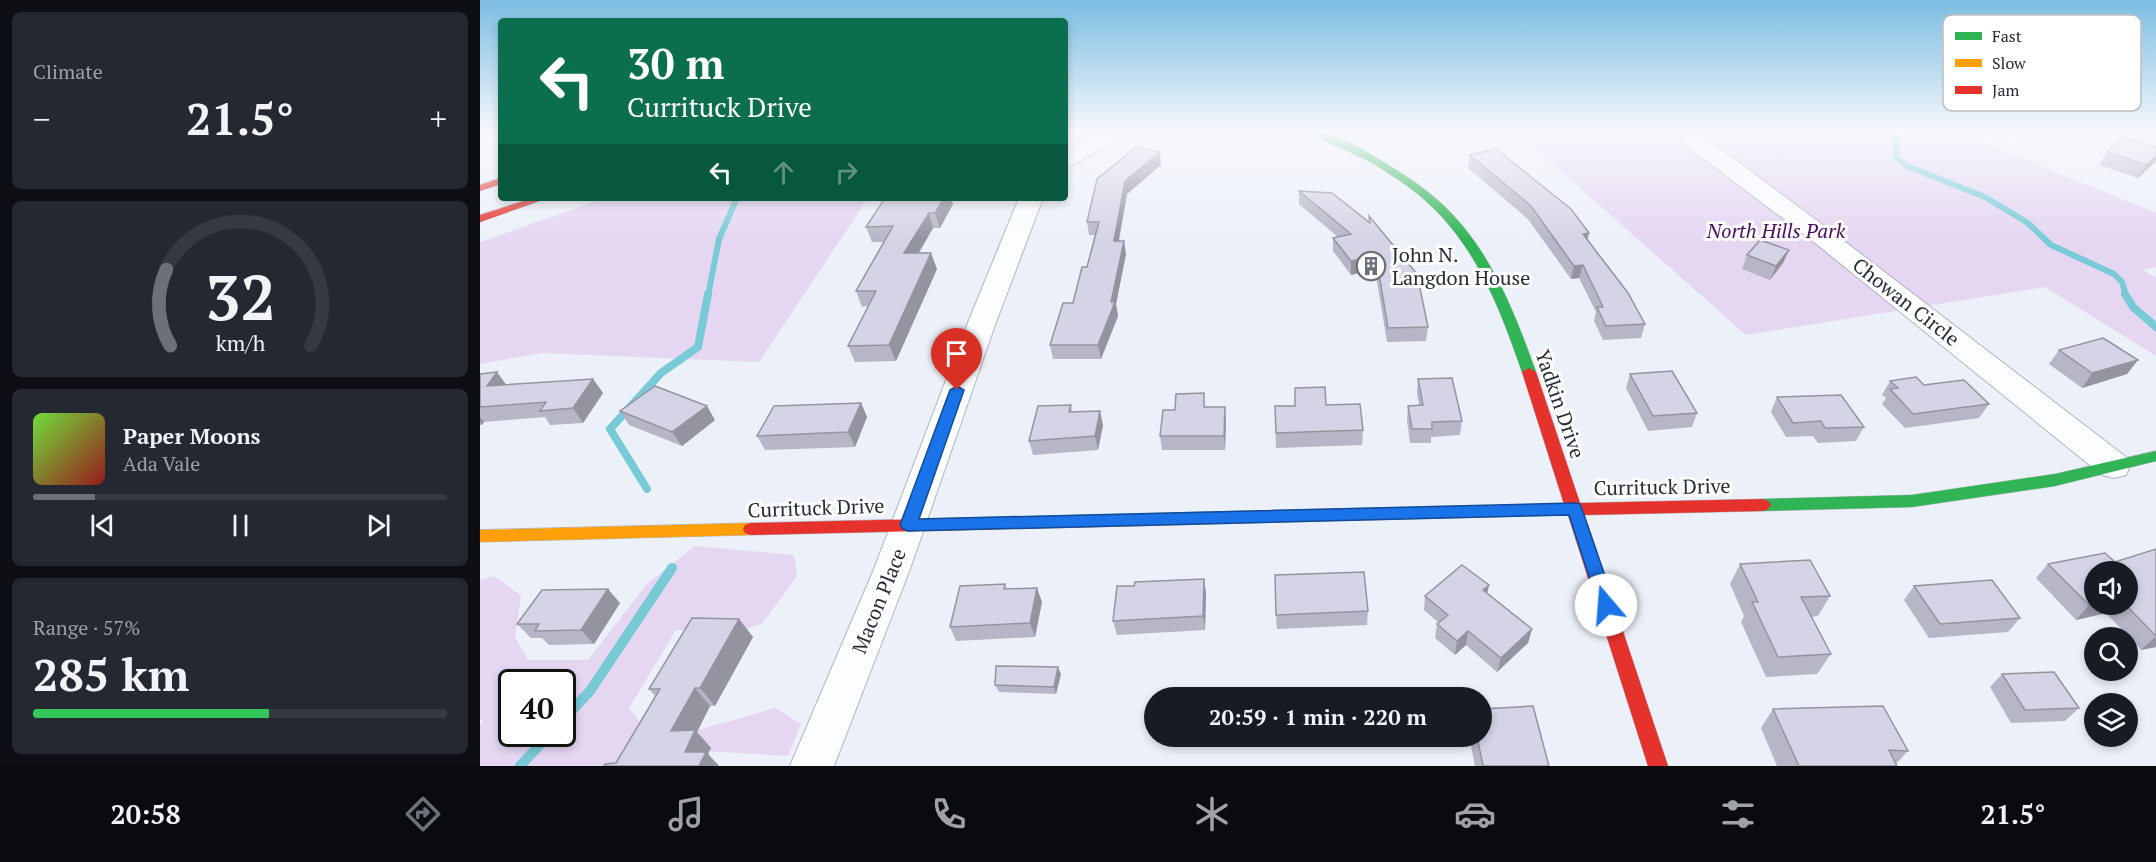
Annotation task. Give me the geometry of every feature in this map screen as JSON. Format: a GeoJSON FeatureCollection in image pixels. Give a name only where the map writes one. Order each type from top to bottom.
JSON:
{"type":"FeatureCollection","features":[{"type":"Feature","properties":{"kind":"main road","name":"Yadkin Drive"},"geometry":{"type":"LineString","coordinates":[[1386,169],[1401,177],[1450,217],[1479,252],[1498,285],[1508,308],[1658,766]]}},
{"type":"Feature","properties":{"kind":"main road"},"geometry":{"type":"LineString","coordinates":[[480,188],[498,183]]}},
{"type":"Feature","properties":{"kind":"main road"},"geometry":{"type":"LineString","coordinates":[[480,219],[534,201]]}},
{"type":"Feature","properties":{"kind":"main road","name":"Currituck Drive"},"geometry":{"type":"LineString","coordinates":[[480,536],[1912,501],[2055,480],[2156,456]]}},
{"type":"Feature","properties":{"kind":"street","name":"Chowan Circle"},"geometry":{"type":"LineString","coordinates":[[1732,169],[1818,233],[2114,466]]}},
{"type":"Feature","properties":{"kind":"street","name":"Macon Place"},"geometry":{"type":"LineString","coordinates":[[812,766],[908,525],[981,325],[1030,201]]}},
{"type":"Feature","properties":{"kind":"green space","name":"North Hills Park"},"geometry":{"type":"Polygon","coordinates":[[[1558,169],[2048,169],[2156,213],[2156,267],[2143,270],[2156,278],[2156,356],[2045,287],[1746,335],[1558,169]]]}},
{"type":"Feature","properties":{"kind":"green space"},"geometry":{"type":"Polygon","coordinates":[[[596,201],[866,201],[759,362],[542,353],[480,364],[480,242],[596,201]]]}},
{"type":"Feature","properties":{"kind":"green space"},"geometry":{"type":"Polygon","coordinates":[[[695,546],[794,555],[797,576],[762,624],[744,630],[676,630],[629,708],[644,728],[691,732],[775,708],[801,724],[788,756],[688,750],[650,766],[480,766],[480,725],[484,721],[480,720],[480,580],[494,576],[521,596],[515,637],[528,660],[588,660],[647,584],[695,546]]]}},
{"type":"Feature","properties":{"kind":"building"},"geometry":{"type":"Polygon","coordinates":[[[1109,169],[1140,169],[1125,181],[1114,241],[1124,241],[1111,302],[1115,302],[1098,345],[1050,345],[1063,303],[1073,303],[1082,267],[1087,267],[1099,222],[1087,222],[1097,179],[1109,169]]]}},
{"type":"Feature","properties":{"kind":"building"},"geometry":{"type":"Polygon","coordinates":[[[1486,169],[1521,169],[1571,209],[1589,233],[1583,234],[1628,293],[1645,324],[1606,326],[1597,307],[1603,307],[1583,265],[1574,266],[1531,206],[1486,169]]]}},
{"type":"Feature","properties":{"kind":"building"},"geometry":{"type":"Polygon","coordinates":[[[1299,191],[1332,193],[1370,223],[1369,216],[1417,274],[1428,327],[1388,328],[1376,256],[1351,261],[1333,238],[1351,234],[1299,191]]]}},
{"type":"Feature","properties":{"kind":"building"},"geometry":{"type":"Polygon","coordinates":[[[883,201],[942,201],[935,213],[929,213],[904,253],[931,253],[889,345],[848,346],[876,291],[856,291],[893,226],[866,227],[883,201]]]}},
{"type":"Feature","properties":{"kind":"building"},"geometry":{"type":"Polygon","coordinates":[[[1760,240],[1789,250],[1776,266],[1747,255],[1760,240]]]}},
{"type":"Feature","properties":{"kind":"building"},"geometry":{"type":"Polygon","coordinates":[[[2103,338],[2138,360],[2092,373],[2059,350],[2103,338]]]}},
{"type":"Feature","properties":{"kind":"building"},"geometry":{"type":"Polygon","coordinates":[[[1672,371],[1697,413],[1653,416],[1630,374],[1672,371]]]}},
{"type":"Feature","properties":{"kind":"building"},"geometry":{"type":"Polygon","coordinates":[[[497,372],[487,386],[593,379],[573,408],[540,411],[546,402],[480,407],[480,374],[497,372]]]}},
{"type":"Feature","properties":{"kind":"building"},"geometry":{"type":"Polygon","coordinates":[[[1916,377],[1924,385],[1964,380],[1989,404],[1913,414],[1890,389],[1898,388],[1890,381],[1916,377]]]}},
{"type":"Feature","properties":{"kind":"building"},"geometry":{"type":"Polygon","coordinates":[[[1452,378],[1462,421],[1432,422],[1432,429],[1412,429],[1408,406],[1423,405],[1418,379],[1452,378]]]}},
{"type":"Feature","properties":{"kind":"building"},"geometry":{"type":"Polygon","coordinates":[[[655,386],[707,406],[672,432],[620,411],[655,386]]]}},
{"type":"Feature","properties":{"kind":"building"},"geometry":{"type":"Polygon","coordinates":[[[1325,387],[1326,405],[1360,404],[1363,430],[1276,433],[1275,406],[1295,406],[1295,388],[1325,387]]]}},
{"type":"Feature","properties":{"kind":"building"},"geometry":{"type":"Polygon","coordinates":[[[1204,393],[1204,407],[1225,407],[1224,436],[1160,436],[1163,410],[1175,410],[1176,394],[1204,393]]]}},
{"type":"Feature","properties":{"kind":"building"},"geometry":{"type":"Polygon","coordinates":[[[1841,395],[1864,427],[1825,428],[1821,421],[1793,423],[1777,397],[1841,395]]]}},
{"type":"Feature","properties":{"kind":"building"},"geometry":{"type":"Polygon","coordinates":[[[861,403],[848,432],[757,436],[774,406],[861,403]]]}},
{"type":"Feature","properties":{"kind":"building"},"geometry":{"type":"Polygon","coordinates":[[[1071,405],[1069,412],[1100,411],[1095,436],[1029,441],[1038,406],[1071,405]]]}},
{"type":"Feature","properties":{"kind":"building"},"geometry":{"type":"Polygon","coordinates":[[[2156,549],[2156,636],[2136,615],[2138,615],[2138,561],[2118,561],[2156,549]]]}},
{"type":"Feature","properties":{"kind":"building"},"geometry":{"type":"Polygon","coordinates":[[[2105,553],[2114,561],[2084,561],[2084,600],[2048,564],[2105,553]]]}},
{"type":"Feature","properties":{"kind":"building"},"geometry":{"type":"Polygon","coordinates":[[[1810,560],[1830,596],[1801,597],[1831,654],[1778,657],[1752,602],[1758,602],[1740,564],[1810,560]]]}},
{"type":"Feature","properties":{"kind":"building"},"geometry":{"type":"Polygon","coordinates":[[[1462,565],[1489,585],[1483,590],[1532,629],[1501,658],[1468,631],[1457,641],[1437,624],[1448,615],[1425,596],[1462,565]]]}},
{"type":"Feature","properties":{"kind":"building"},"geometry":{"type":"Polygon","coordinates":[[[1364,572],[1368,611],[1276,615],[1275,575],[1364,572]]]}},
{"type":"Feature","properties":{"kind":"building"},"geometry":{"type":"Polygon","coordinates":[[[1204,579],[1203,616],[1113,621],[1117,586],[1134,586],[1135,582],[1204,579]]]}},
{"type":"Feature","properties":{"kind":"building"},"geometry":{"type":"Polygon","coordinates":[[[1992,580],[2020,618],[1940,624],[1914,586],[1992,580]]]}},
{"type":"Feature","properties":{"kind":"building"},"geometry":{"type":"Polygon","coordinates":[[[1005,584],[1004,589],[1037,588],[1030,623],[950,627],[960,586],[1005,584]]]}},
{"type":"Feature","properties":{"kind":"building"},"geometry":{"type":"Polygon","coordinates":[[[608,589],[581,630],[535,631],[539,624],[517,624],[542,590],[608,589]]]}},
{"type":"Feature","properties":{"kind":"building"},"geometry":{"type":"Polygon","coordinates":[[[692,618],[739,619],[700,688],[695,688],[671,731],[695,730],[685,752],[706,752],[699,766],[604,766],[616,763],[660,689],[649,689],[692,618]]]}},
{"type":"Feature","properties":{"kind":"building"},"geometry":{"type":"Polygon","coordinates":[[[996,666],[1058,667],[1054,687],[995,685],[996,666]]]}},
{"type":"Feature","properties":{"kind":"building"},"geometry":{"type":"Polygon","coordinates":[[[2054,672],[2079,708],[2025,710],[2002,674],[2054,672]]]}},
{"type":"Feature","properties":{"kind":"building"},"geometry":{"type":"Polygon","coordinates":[[[1533,706],[1549,766],[1483,766],[1479,747],[1492,747],[1492,708],[1533,706]]]}},
{"type":"Feature","properties":{"kind":"building"},"geometry":{"type":"Polygon","coordinates":[[[1883,706],[1908,751],[1889,750],[1897,766],[1799,766],[1773,709],[1883,706]]]}},
{"type":"Feature","properties":{"kind":"waterway"},"geometry":{"type":"LineString","coordinates":[[1914,169],[1985,197],[2028,223],[2051,245],[2114,274],[2122,282],[2126,295]]}},
{"type":"Feature","properties":{"kind":"waterway"},"geometry":{"type":"LineString","coordinates":[[708,296],[719,239],[736,201]]}},
{"type":"Feature","properties":{"kind":"waterway"},"geometry":{"type":"LineString","coordinates":[[647,489],[610,429],[661,373],[698,347],[708,294]]}},
{"type":"Feature","properties":{"kind":"waterway"},"geometry":{"type":"LineString","coordinates":[[2126,295],[2133,307],[2156,327]]}},
{"type":"Feature","properties":{"kind":"waterway"},"geometry":{"type":"LineString","coordinates":[[576,706],[590,691],[672,568]]}},
{"type":"Feature","properties":{"kind":"waterway"},"geometry":{"type":"LineString","coordinates":[[520,766],[538,747]]}},
{"type":"Feature","properties":{"kind":"traffic: fast"},"geometry":{"type":"LineString","coordinates":[[1388,169],[1430,198],[1456,224],[1477,253],[1496,287],[1529,372]]}},
{"type":"Feature","properties":{"kind":"traffic: fast"},"geometry":{"type":"LineString","coordinates":[[1763,505],[1912,501],[2055,480],[2156,456]]}},
{"type":"Feature","properties":{"kind":"traffic: slow"},"geometry":{"type":"LineString","coordinates":[[1094,521],[1325,515]]}},
{"type":"Feature","properties":{"kind":"traffic: slow"},"geometry":{"type":"LineString","coordinates":[[480,536],[751,529]]}},
{"type":"Feature","properties":{"kind":"traffic: jam"},"geometry":{"type":"LineString","coordinates":[[480,188],[498,182]]}},
{"type":"Feature","properties":{"kind":"traffic: jam"},"geometry":{"type":"LineString","coordinates":[[480,219],[534,201]]}},
{"type":"Feature","properties":{"kind":"traffic: jam"},"geometry":{"type":"LineString","coordinates":[[1529,372],[1658,766]]}},
{"type":"Feature","properties":{"kind":"traffic: jam"},"geometry":{"type":"LineString","coordinates":[[1325,515],[1763,505]]}},
{"type":"Feature","properties":{"kind":"traffic: jam"},"geometry":{"type":"LineString","coordinates":[[751,529],[1094,521]]}},
{"type":"Feature","properties":{"kind":"place","name":"John N. Langdon House"},"geometry":{"type":"Point","coordinates":[1371,266]}},
{"type":"Feature","properties":{"kind":"route"},"geometry":{"type":"LineString","coordinates":[[957,390],[908,525],[1574,509],[1606,605]]}}]}
